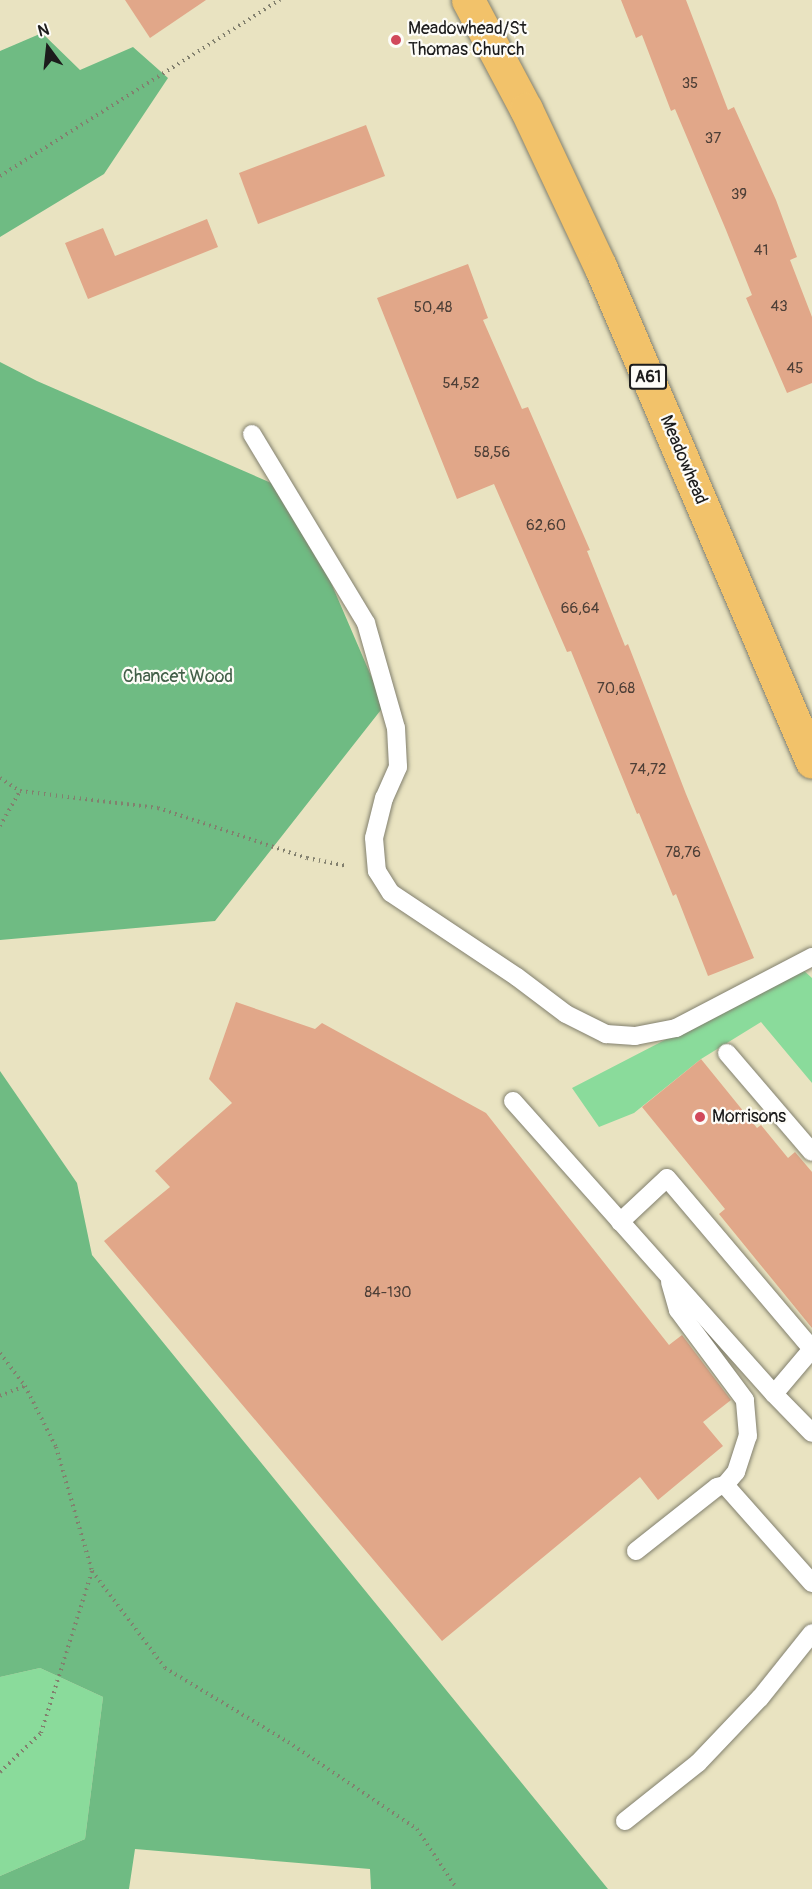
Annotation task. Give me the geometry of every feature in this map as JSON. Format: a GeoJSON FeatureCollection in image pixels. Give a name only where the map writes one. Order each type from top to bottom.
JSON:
{"type":"FeatureCollection","features":[{"type":"Feature","properties":{"kind":"highway","name":"Meadowhead"},"geometry":{"type":"LineString","coordinates":[[468,0],[526,109],[600,266],[812,762]]}},
{"type":"Feature","properties":{"kind":"lane"},"geometry":{"type":"LineString","coordinates":[[252,434],[366,623],[396,728],[398,768],[384,798],[374,838],[377,871],[391,893],[517,977],[566,1014],[606,1034],[635,1036],[676,1028],[812,957]]}},
{"type":"Feature","properties":{"kind":"lane"},"geometry":{"type":"LineString","coordinates":[[727,1053],[812,1152]]}},
{"type":"Feature","properties":{"kind":"lane"},"geometry":{"type":"LineString","coordinates":[[513,1101],[789,1411],[812,1433]]}},
{"type":"Feature","properties":{"kind":"lane"},"geometry":{"type":"LineString","coordinates":[[620,1222],[667,1178],[812,1349],[774,1394]]}},
{"type":"Feature","properties":{"kind":"lane"},"geometry":{"type":"LineString","coordinates":[[636,1551],[717,1487],[725,1485],[736,1472],[748,1437],[745,1400],[678,1310],[668,1276]]}},
{"type":"Feature","properties":{"kind":"lane"},"geometry":{"type":"LineString","coordinates":[[789,1411],[812,1423]]}},
{"type":"Feature","properties":{"kind":"lane"},"geometry":{"type":"LineString","coordinates":[[725,1485],[812,1583]]}},
{"type":"Feature","properties":{"kind":"lane"},"geometry":{"type":"LineString","coordinates":[[625,1821],[698,1762],[760,1698],[812,1633]]}},
{"type":"Feature","properties":{"kind":"path"},"geometry":{"type":"LineString","coordinates":[[0,176],[280,0]]}},
{"type":"Feature","properties":{"kind":"path"},"geometry":{"type":"LineString","coordinates":[[0,778],[20,791],[159,808],[307,858],[377,871]]}},
{"type":"Feature","properties":{"kind":"path"},"geometry":{"type":"LineString","coordinates":[[0,826],[20,791]]}},
{"type":"Feature","properties":{"kind":"path"},"geometry":{"type":"LineString","coordinates":[[0,1353],[26,1386],[56,1447],[92,1572],[165,1668],[288,1742],[417,1829],[456,1889]]}},
{"type":"Feature","properties":{"kind":"path"},"geometry":{"type":"LineString","coordinates":[[0,1396],[26,1386]]}},
{"type":"Feature","properties":{"kind":"path"},"geometry":{"type":"LineString","coordinates":[[0,1772],[41,1733],[92,1572]]}},
{"type":"Feature","properties":{"kind":"green space"},"geometry":{"type":"Polygon","coordinates":[[[42,33],[80,70],[133,47],[168,78],[104,174],[0,237],[0,51],[42,33]]]}},
{"type":"Feature","properties":{"kind":"green space","name":"Chancet Wood"},"geometry":{"type":"Polygon","coordinates":[[[0,362],[37,381],[292,492],[384,706],[215,921],[0,940],[0,362]]]}},
{"type":"Feature","properties":{"kind":"green space"},"geometry":{"type":"Polygon","coordinates":[[[802,969],[812,978],[812,1083],[761,1022],[701,1059],[634,1113],[599,1127],[572,1088],[802,969]]]}},
{"type":"Feature","properties":{"kind":"green space"},"geometry":{"type":"Polygon","coordinates":[[[0,1071],[77,1183],[92,1255],[608,1889],[371,1889],[370,1869],[135,1849],[129,1889],[0,1889],[0,1876],[85,1839],[103,1697],[40,1668],[0,1677],[0,1071]]]}},
{"type":"Feature","properties":{"kind":"green space"},"geometry":{"type":"Polygon","coordinates":[[[40,1668],[103,1697],[85,1839],[0,1876],[0,1677],[40,1668]]]}},
{"type":"Feature","properties":{"kind":"building"},"geometry":{"type":"Polygon","coordinates":[[[125,0],[206,0],[150,38],[125,0]]]}},
{"type":"Feature","properties":{"kind":"building"},"geometry":{"type":"Polygon","coordinates":[[[621,0],[686,0],[728,110],[734,107],[776,200],[797,257],[790,260],[812,317],[812,383],[787,393],[746,298],[752,295],[675,109],[671,111],[642,35],[636,38],[621,0]]]}},
{"type":"Feature","properties":{"kind":"building"},"geometry":{"type":"Polygon","coordinates":[[[366,125],[385,176],[258,224],[239,173],[366,125]]]}},
{"type":"Feature","properties":{"kind":"building"},"geometry":{"type":"Polygon","coordinates":[[[207,219],[218,247],[88,299],[65,243],[103,228],[115,256],[207,219]]]}},
{"type":"Feature","properties":{"kind":"building"},"geometry":{"type":"Polygon","coordinates":[[[468,264],[488,318],[483,320],[522,409],[528,407],[590,550],[587,551],[625,646],[628,644],[686,794],[754,958],[708,976],[676,894],[673,896],[639,813],[637,814],[571,651],[567,652],[494,484],[457,499],[377,298],[468,264]]]}},
{"type":"Feature","properties":{"kind":"building"},"geometry":{"type":"Polygon","coordinates":[[[236,1002],[315,1029],[322,1023],[486,1113],[669,1345],[682,1335],[731,1400],[703,1422],[723,1446],[658,1500],[640,1477],[442,1641],[104,1241],[170,1187],[155,1171],[232,1103],[209,1079],[236,1002]]]}},
{"type":"Feature","properties":{"kind":"building","name":"Morrisons"},"geometry":{"type":"Polygon","coordinates":[[[701,1059],[757,1128],[761,1125],[788,1158],[795,1152],[812,1172],[812,1328],[719,1214],[725,1209],[642,1107],[701,1059]]]}},
{"type":"Feature","properties":{"kind":"place","name":"Meadowhead/St Thomas Church"},"geometry":{"type":"Point","coordinates":[396,40]}},
{"type":"Feature","properties":{"kind":"place","name":"Morrisons"},"geometry":{"type":"Point","coordinates":[700,1117]}}]}
